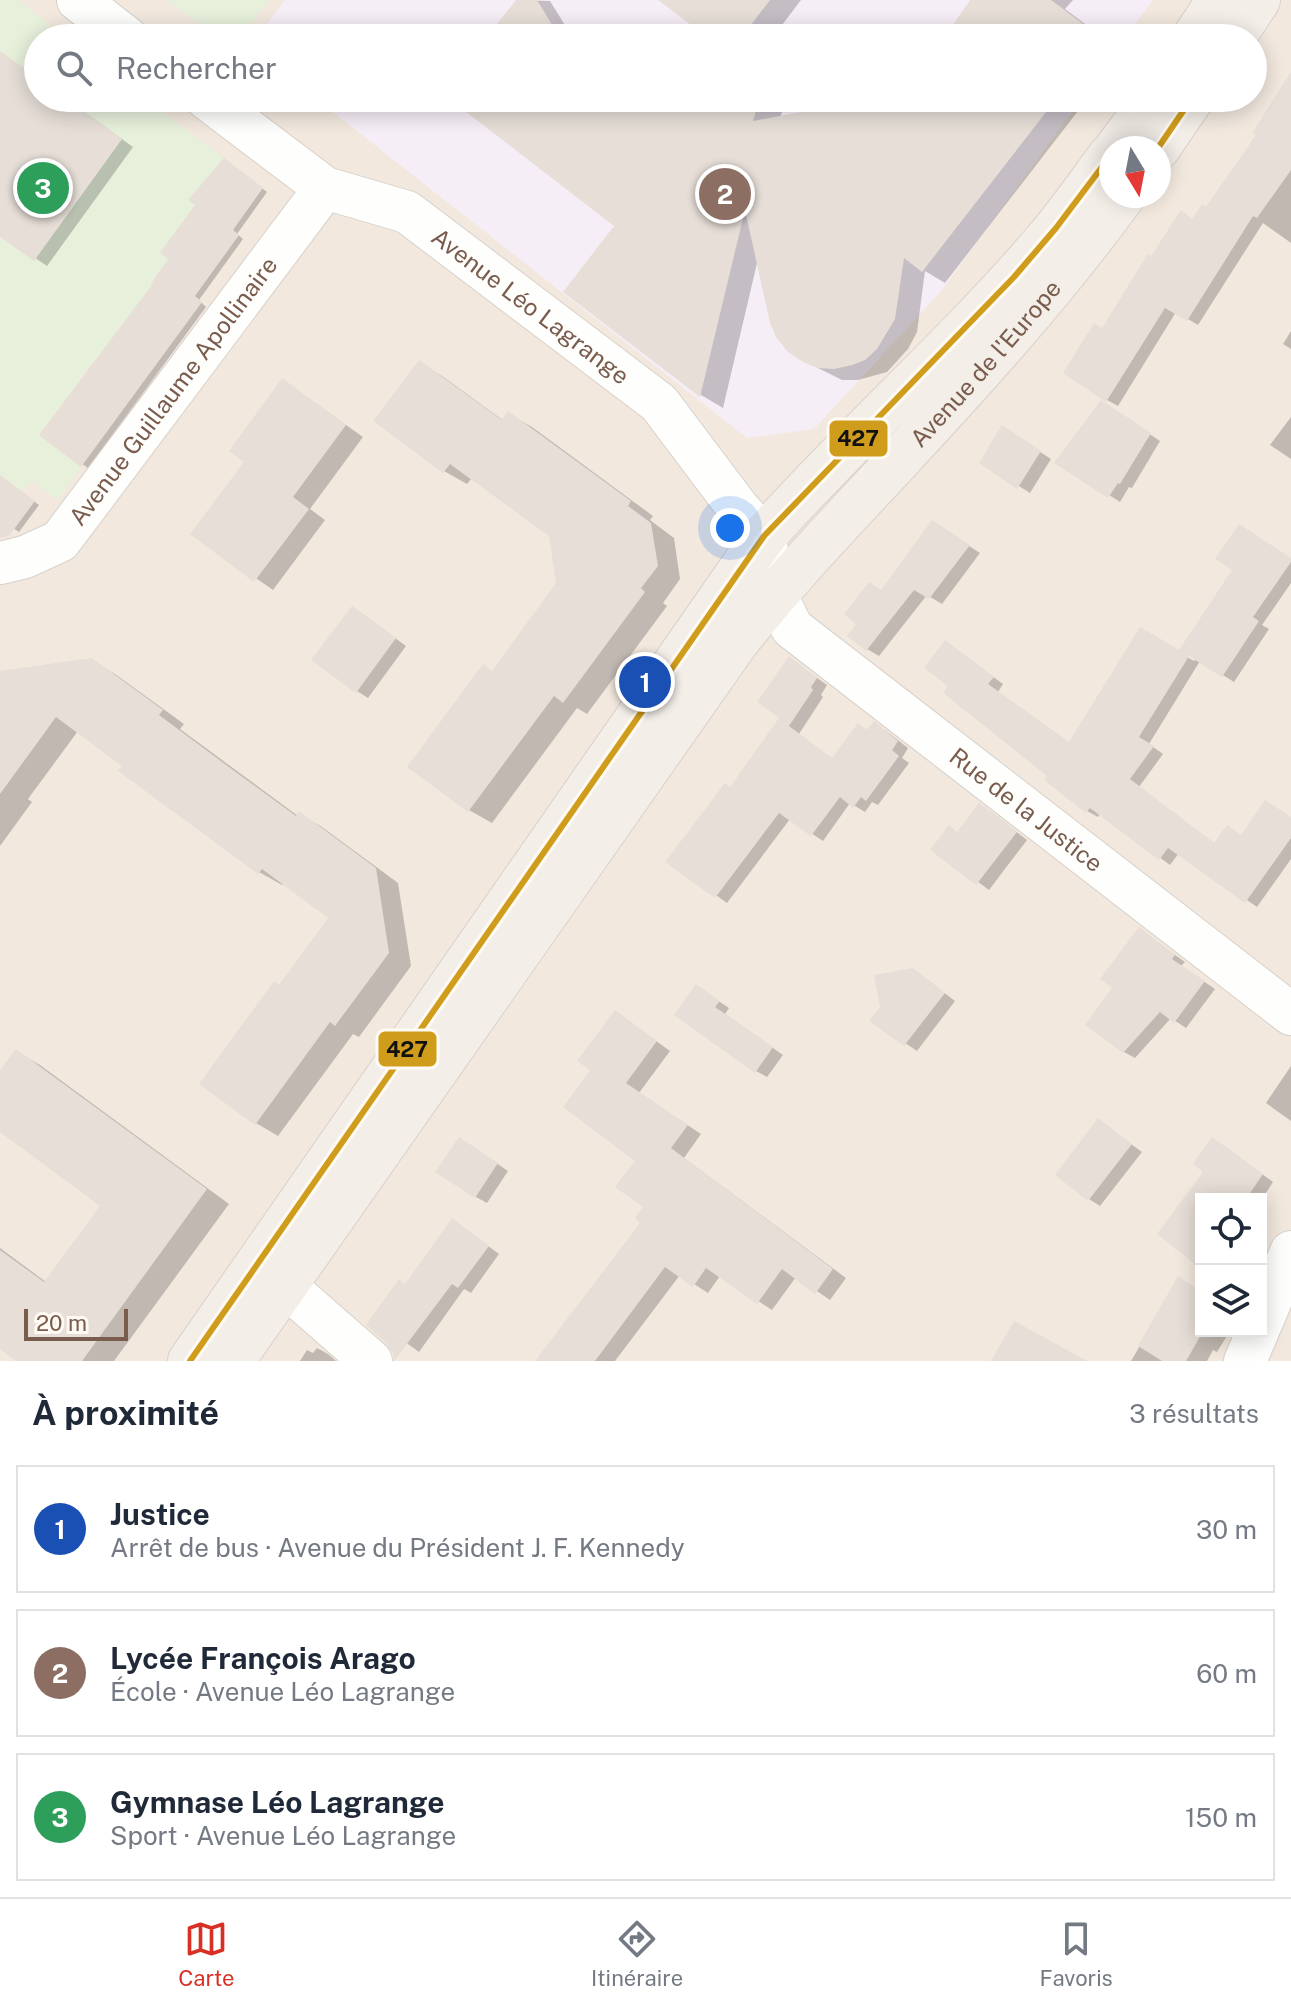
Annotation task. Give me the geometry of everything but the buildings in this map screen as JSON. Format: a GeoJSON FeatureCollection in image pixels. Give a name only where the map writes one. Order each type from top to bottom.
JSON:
{"type":"FeatureCollection","features":[{"type":"Feature","properties":{"kind":"main road"},"geometry":{"type":"LineString","coordinates":[[1203,24],[1219,0]]}},
{"type":"Feature","properties":{"kind":"main road"},"geometry":{"type":"LineString","coordinates":[[1242,24],[1258,0]]}},
{"type":"Feature","properties":{"kind":"main road"},"geometry":{"type":"LineString","coordinates":[[1126,136],[1144,112]]}},
{"type":"Feature","properties":{"kind":"main road"},"geometry":{"type":"LineString","coordinates":[[1166,136],[1182,112]]}},
{"type":"Feature","properties":{"kind":"main road","name":"Avenue de l'Europe"},"geometry":{"type":"LineString","coordinates":[[190,1361],[764,536],[823,469],[956,338],[1048,238],[1099,171]]}},
{"type":"Feature","properties":{"kind":"main road","name":"Avenue de l'Europe"},"geometry":{"type":"LineString","coordinates":[[232,1361],[735,644],[775,593],[1015,330],[1094,237],[1115,208]]}},
{"type":"Feature","properties":{"kind":"street"},"geometry":{"type":"LineString","coordinates":[[78,0],[109,24]]}},
{"type":"Feature","properties":{"kind":"street","name":"Avenue Léo Lagrange"},"geometry":{"type":"LineString","coordinates":[[225,112],[325,188],[407,212],[659,403],[738,508],[764,536]]}},
{"type":"Feature","properties":{"kind":"street","name":"Avenue Guillaume Apollinaire"},"geometry":{"type":"LineString","coordinates":[[0,563],[25,557],[60,541],[325,188]]}},
{"type":"Feature","properties":{"kind":"street"},"geometry":{"type":"LineString","coordinates":[[764,536],[775,593]]}},
{"type":"Feature","properties":{"kind":"street","name":"Rue de la Justice"},"geometry":{"type":"LineString","coordinates":[[775,593],[792,628],[1291,1014]]}},
{"type":"Feature","properties":{"kind":"street"},"geometry":{"type":"LineString","coordinates":[[1267,1310],[1291,1252]]}},
{"type":"Feature","properties":{"kind":"street"},"geometry":{"type":"LineString","coordinates":[[284,1285],[371,1361]]}},
{"type":"Feature","properties":{"kind":"street"},"geometry":{"type":"LineString","coordinates":[[1245,1361],[1255,1337]]}},
{"type":"Feature","properties":{"kind":"shaded area"},"geometry":{"type":"Polygon","coordinates":[[[0,0],[1291,0],[1291,1361],[0,1361],[0,0]]]}},
{"type":"Feature","properties":{"kind":"shaded area"},"geometry":{"type":"Polygon","coordinates":[[[285,0],[1153,0],[1135,24],[267,24],[285,0]]]}},
{"type":"Feature","properties":{"kind":"shaded area"},"geometry":{"type":"Polygon","coordinates":[[[333,112],[1072,112],[942,290],[814,429],[747,438],[333,112]]]}},
{"type":"Feature","properties":{"kind":"green space"},"geometry":{"type":"Polygon","coordinates":[[[0,0],[18,0],[48,24],[24,24],[24,112],[162,112],[224,158],[189,200],[198,207],[160,253],[202,285],[194,296],[160,270],[151,283],[153,286],[127,322],[124,320],[115,332],[157,364],[149,375],[110,346],[96,364],[93,362],[39,435],[81,467],[58,500],[32,480],[22,492],[0,475],[0,0]]]}},
{"type":"Feature","properties":{"kind":"green space"},"geometry":{"type":"Polygon","coordinates":[[[166,0],[269,0],[251,24],[199,24],[166,0]]]}},
{"type":"Feature","properties":{"kind":"transit line","name":"427"},"geometry":{"type":"LineString","coordinates":[[1166,136],[1182,112]]}},
{"type":"Feature","properties":{"kind":"transit line","name":"427"},"geometry":{"type":"LineString","coordinates":[[190,1361],[764,536],[1014,277],[1099,171]]}},
{"type":"Feature","properties":{"kind":"place","name":"Gymnase Léo Lagrange"},"geometry":{"type":"Point","coordinates":[43,188]}},
{"type":"Feature","properties":{"kind":"place","name":"Lycée François Arago"},"geometry":{"type":"Point","coordinates":[725,194]}},
{"type":"Feature","properties":{"kind":"place","name":"Justice"},"geometry":{"type":"Point","coordinates":[645,682]}}]}
